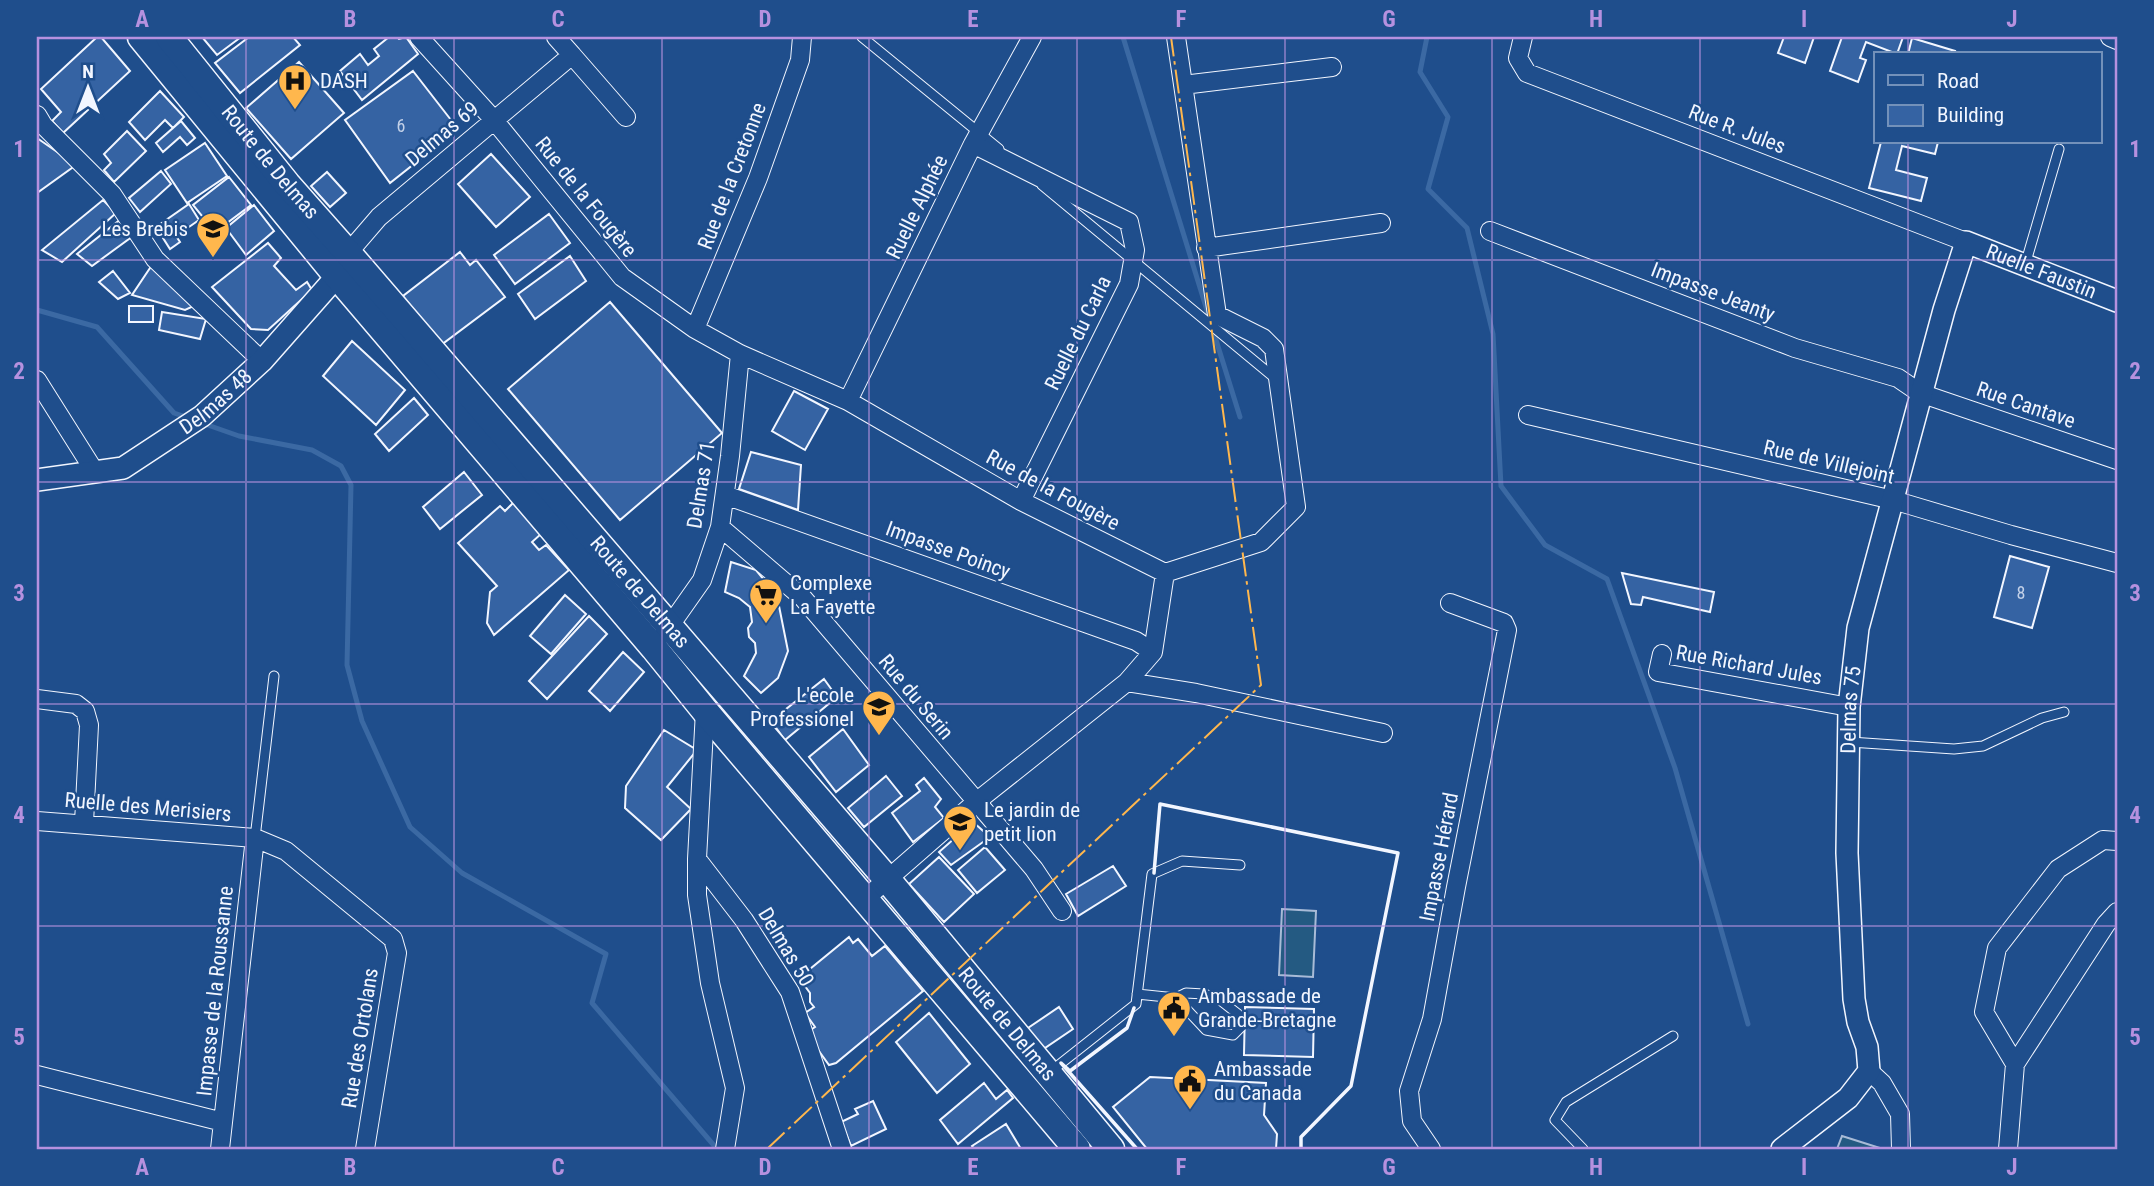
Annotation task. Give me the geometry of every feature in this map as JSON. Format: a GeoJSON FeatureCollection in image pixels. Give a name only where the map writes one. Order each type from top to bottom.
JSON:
{"type":"FeatureCollection","features":[{"type":"Feature","properties":{"kind":"main road","name":"Route de Delmas"},"geometry":{"type":"LineString","coordinates":[[141,37],[343,265],[661,638],[887,879],[1111,1149]]}},
{"type":"Feature","properties":{"kind":"main road","name":"Route de Delmas"},"geometry":{"type":"LineString","coordinates":[[169,37],[287,184],[343,265]]}},
{"type":"Feature","properties":{"kind":"main road","name":"Route de Delmas"},"geometry":{"type":"LineString","coordinates":[[661,638],[705,711],[1077,1149]]}},
{"type":"Feature","properties":{"kind":"street","name":"Rue de la Fougère"},"geometry":{"type":"LineString","coordinates":[[419,37],[494,120],[622,277],[695,329],[740,354],[848,401],[1021,501],[1166,573]]}},
{"type":"Feature","properties":{"kind":"street"},"geometry":{"type":"LineString","coordinates":[[556,37],[626,117]]}},
{"type":"Feature","properties":{"kind":"street","name":"Rue de la Cretonne"},"geometry":{"type":"LineString","coordinates":[[695,329],[758,178],[800,60],[802,37]]}},
{"type":"Feature","properties":{"kind":"street","name":"Ruelle Alphée"},"geometry":{"type":"LineString","coordinates":[[848,401],[973,144],[1032,37]]}},
{"type":"Feature","properties":{"kind":"street"},"geometry":{"type":"LineString","coordinates":[[866,898],[976,802],[1127,682],[1153,652],[1166,573],[1261,542],[1296,507],[1273,349],[1263,338],[1217,315],[1175,37]]}},
{"type":"Feature","properties":{"kind":"street","name":"Rue R. Jules"},"geometry":{"type":"LineString","coordinates":[[1523,37],[1518,58],[1527,73],[1966,242]]}},
{"type":"Feature","properties":{"kind":"street"},"geometry":{"type":"LineString","coordinates":[[2110,37],[2117,40]]}},
{"type":"Feature","properties":{"kind":"street","name":"Delmas 69"},"geometry":{"type":"LineString","coordinates":[[343,265],[379,217],[572,55]]}},
{"type":"Feature","properties":{"kind":"street"},"geometry":{"type":"LineString","coordinates":[[1183,85],[1332,67]]}},
{"type":"Feature","properties":{"kind":"street"},"geometry":{"type":"LineString","coordinates":[[37,115],[43,125],[112,194],[155,259],[262,360]]}},
{"type":"Feature","properties":{"kind":"street","name":"Ruelle du Carla"},"geometry":{"type":"LineString","coordinates":[[973,144],[1129,222],[1135,250],[1129,284],[1021,501]]}},
{"type":"Feature","properties":{"kind":"street"},"geometry":{"type":"LineString","coordinates":[[1206,248],[1381,223]]}},
{"type":"Feature","properties":{"kind":"street","name":"Impasse Jeanty"},"geometry":{"type":"LineString","coordinates":[[1490,231],[1795,348],[1898,377],[1920,393]]}},
{"type":"Feature","properties":{"kind":"street","name":"Ruelle Faustin"},"geometry":{"type":"LineString","coordinates":[[1966,242],[2117,301]]}},
{"type":"Feature","properties":{"kind":"street","name":"Delmas 75"},"geometry":{"type":"LineString","coordinates":[[1869,1071],[1867,1047],[1858,1022],[1854,999],[1847,853],[1849,707],[1858,628],[1920,393],[1966,242]]}},
{"type":"Feature","properties":{"kind":"street","name":"Delmas 48"},"geometry":{"type":"LineString","coordinates":[[37,480],[123,468],[202,416],[245,379],[343,265]]}},
{"type":"Feature","properties":{"kind":"street","name":"Delmas 71"},"geometry":{"type":"LineString","coordinates":[[661,638],[702,580],[720,527],[740,354]]}},
{"type":"Feature","properties":{"kind":"street"},"geometry":{"type":"LineString","coordinates":[[37,380],[95,472]]}},
{"type":"Feature","properties":{"kind":"street","name":"Rue Cantave"},"geometry":{"type":"LineString","coordinates":[[1920,393],[2117,460]]}},
{"type":"Feature","properties":{"kind":"street","name":"Rue de Villejoint"},"geometry":{"type":"LineString","coordinates":[[1528,415],[1893,500],[2117,563]]}},
{"type":"Feature","properties":{"kind":"street","name":"Impasse Poincy"},"geometry":{"type":"LineString","coordinates":[[725,495],[1136,642],[1153,652]]}},
{"type":"Feature","properties":{"kind":"street","name":"Rue du Serin"},"geometry":{"type":"LineString","coordinates":[[720,527],[803,598],[1034,869],[1062,911]]}},
{"type":"Feature","properties":{"kind":"street","name":"Impasse Hérard"},"geometry":{"type":"LineString","coordinates":[[1432,1149],[1412,1121],[1409,1091],[1432,1019],[1507,630],[1504,623],[1450,603]]}},
{"type":"Feature","properties":{"kind":"street","name":"Rue Richard Jules"},"geometry":{"type":"LineString","coordinates":[[1662,654],[1658,672],[1849,707]]}},
{"type":"Feature","properties":{"kind":"street"},"geometry":{"type":"LineString","coordinates":[[1127,682],[1196,692],[1383,733]]}},
{"type":"Feature","properties":{"kind":"street"},"geometry":{"type":"LineString","coordinates":[[37,699],[76,704],[85,711],[89,725],[83,823]]}},
{"type":"Feature","properties":{"kind":"street"},"geometry":{"type":"LineString","coordinates":[[705,711],[697,895],[710,983],[735,1088],[725,1149]]}},
{"type":"Feature","properties":{"kind":"street","name":"Ruelle des Merisiers"},"geometry":{"type":"LineString","coordinates":[[37,821],[255,838]]}},
{"type":"Feature","properties":{"kind":"street","name":"Impasse de la Roussanne"},"geometry":{"type":"LineString","coordinates":[[220,1149],[255,838]]}},
{"type":"Feature","properties":{"kind":"street","name":"Rue des Ortolans"},"geometry":{"type":"LineString","coordinates":[[255,838],[286,851],[393,939],[397,953],[365,1149]]}},
{"type":"Feature","properties":{"kind":"street"},"geometry":{"type":"LineString","coordinates":[[2015,1064],[1984,1013],[1997,948],[2058,869],[2104,841],[2117,841]]}},
{"type":"Feature","properties":{"kind":"street","name":"Delmas 50"},"geometry":{"type":"LineString","coordinates":[[697,859],[744,920],[790,992],[842,1149]]}},
{"type":"Feature","properties":{"kind":"street"},"geometry":{"type":"LineString","coordinates":[[2008,1149],[2015,1064],[2106,924],[2117,912]]}},
{"type":"Feature","properties":{"kind":"street"},"geometry":{"type":"LineString","coordinates":[[1782,1149],[1849,1098],[1869,1071],[1881,1083],[1900,1114],[1901,1149]]}},
{"type":"Feature","properties":{"kind":"street"},"geometry":{"type":"LineString","coordinates":[[37,1075],[223,1122]]}},
{"type":"Feature","properties":{"kind":"lane"},"geometry":{"type":"LineString","coordinates":[[862,37],[1278,380]]}},
{"type":"Feature","properties":{"kind":"lane"},"geometry":{"type":"LineString","coordinates":[[2025,265],[2059,149]]}},
{"type":"Feature","properties":{"kind":"lane"},"geometry":{"type":"LineString","coordinates":[[255,838],[274,676]]}},
{"type":"Feature","properties":{"kind":"lane"},"geometry":{"type":"LineString","coordinates":[[1848,742],[1954,749],[1983,746],[2042,718],[2064,712]]}},
{"type":"Feature","properties":{"kind":"lane"},"geometry":{"type":"LineString","coordinates":[[1026,1089],[1136,1004],[1152,874],[1182,861],[1240,864]]}},
{"type":"Feature","properties":{"kind":"lane"},"geometry":{"type":"LineString","coordinates":[[1137,994],[1176,998],[1186,993],[1204,994],[1220,1000],[1238,1014],[1241,1027],[1233,1035],[1206,1030],[1176,998]]}},
{"type":"Feature","properties":{"kind":"lane"},"geometry":{"type":"LineString","coordinates":[[1584,1149],[1555,1120],[1566,1102],[1673,1036]]}},
{"type":"Feature","properties":{"kind":"shaded area"},"geometry":{"type":"Polygon","coordinates":[[[1282,909],[1316,911],[1313,977],[1279,975],[1282,909]]]}},
{"type":"Feature","properties":{"kind":"shaded area"},"geometry":{"type":"Polygon","coordinates":[[[1842,1136],[1883,1149],[1837,1149],[1842,1136]]]}},
{"type":"Feature","properties":{"kind":"building"},"geometry":{"type":"Polygon","coordinates":[[[97,37],[101,37],[130,71],[63,133],[52,121],[61,112],[41,89],[97,37]]]}},
{"type":"Feature","properties":{"kind":"building"},"geometry":{"type":"Polygon","coordinates":[[[202,37],[241,37],[217,55],[202,37]]]}},
{"type":"Feature","properties":{"kind":"building"},"geometry":{"type":"Polygon","coordinates":[[[249,37],[293,37],[300,45],[240,93],[215,63],[249,37]]]}},
{"type":"Feature","properties":{"kind":"building"},"geometry":{"type":"Polygon","coordinates":[[[389,37],[406,37],[418,54],[362,100],[340,71],[360,54],[368,65],[379,56],[374,49],[389,37]]]}},
{"type":"Feature","properties":{"kind":"building"},"geometry":{"type":"Polygon","coordinates":[[[1784,37],[1814,37],[1805,63],[1778,53],[1784,37]]]}},
{"type":"Feature","properties":{"kind":"building"},"geometry":{"type":"Polygon","coordinates":[[[1842,37],[1903,37],[1898,52],[1866,42],[1860,58],[1866,60],[1858,82],[1830,71],[1842,37]]]}},
{"type":"Feature","properties":{"kind":"building"},"geometry":{"type":"Polygon","coordinates":[[[1912,38],[1955,51],[1955,52],[1908,52],[1912,38]]]}},
{"type":"Feature","properties":{"kind":"building","name":"DASH"},"geometry":{"type":"Polygon","coordinates":[[[299,62],[344,113],[291,159],[246,108],[299,62]]]}},
{"type":"Feature","properties":{"kind":"building"},"geometry":{"type":"Polygon","coordinates":[[[413,71],[458,129],[390,183],[345,120],[413,71]]]}},
{"type":"Feature","properties":{"kind":"building"},"geometry":{"type":"Polygon","coordinates":[[[160,91],[184,117],[173,128],[165,120],[145,140],[129,122],[160,91]]]}},
{"type":"Feature","properties":{"kind":"building"},"geometry":{"type":"Polygon","coordinates":[[[181,121],[195,138],[187,145],[180,137],[163,152],[156,143],[181,121]]]}},
{"type":"Feature","properties":{"kind":"building"},"geometry":{"type":"Polygon","coordinates":[[[127,131],[146,151],[114,182],[104,170],[111,163],[104,154],[127,131]]]}},
{"type":"Feature","properties":{"kind":"building"},"geometry":{"type":"Polygon","coordinates":[[[37,138],[76,165],[37,193],[37,138]]]}},
{"type":"Feature","properties":{"kind":"building"},"geometry":{"type":"Polygon","coordinates":[[[205,143],[227,176],[187,203],[165,170],[205,143]]]}},
{"type":"Feature","properties":{"kind":"building"},"geometry":{"type":"Polygon","coordinates":[[[1880,144],[1938,144],[1935,154],[1902,146],[1896,170],[1927,178],[1921,201],[1869,188],[1880,144]]]}},
{"type":"Feature","properties":{"kind":"building"},"geometry":{"type":"Polygon","coordinates":[[[491,154],[530,197],[496,227],[458,184],[491,154]]]}},
{"type":"Feature","properties":{"kind":"building"},"geometry":{"type":"Polygon","coordinates":[[[161,171],[171,184],[140,212],[129,198],[161,171]]]}},
{"type":"Feature","properties":{"kind":"building"},"geometry":{"type":"Polygon","coordinates":[[[327,172],[346,193],[330,207],[311,186],[327,172]]]}},
{"type":"Feature","properties":{"kind":"building"},"geometry":{"type":"Polygon","coordinates":[[[229,177],[251,205],[215,232],[193,205],[229,177]]]}},
{"type":"Feature","properties":{"kind":"building"},"geometry":{"type":"Polygon","coordinates":[[[103,200],[116,213],[62,262],[42,250],[103,200]]]}},
{"type":"Feature","properties":{"kind":"building"},"geometry":{"type":"Polygon","coordinates":[[[189,204],[199,220],[176,236],[180,242],[170,249],[156,227],[189,204]]]}},
{"type":"Feature","properties":{"kind":"building"},"geometry":{"type":"Polygon","coordinates":[[[254,205],[274,231],[246,255],[226,228],[254,205]]]}},
{"type":"Feature","properties":{"kind":"building"},"geometry":{"type":"Polygon","coordinates":[[[549,214],[570,243],[515,284],[494,255],[549,214]]]}},
{"type":"Feature","properties":{"kind":"building"},"geometry":{"type":"Polygon","coordinates":[[[121,219],[133,236],[92,266],[77,254],[121,219]]]}},
{"type":"Feature","properties":{"kind":"building"},"geometry":{"type":"Polygon","coordinates":[[[268,243],[281,258],[274,266],[296,290],[307,282],[312,290],[268,330],[251,329],[212,287],[268,243]]]}},
{"type":"Feature","properties":{"kind":"building"},"geometry":{"type":"Polygon","coordinates":[[[460,252],[470,265],[476,260],[505,297],[441,345],[403,296],[460,252]]]}},
{"type":"Feature","properties":{"kind":"building"},"geometry":{"type":"Polygon","coordinates":[[[570,256],[586,281],[535,319],[518,294],[570,256]]]}},
{"type":"Feature","properties":{"kind":"building"},"geometry":{"type":"Polygon","coordinates":[[[152,265],[196,305],[185,310],[132,295],[152,265]]]}},
{"type":"Feature","properties":{"kind":"building"},"geometry":{"type":"Polygon","coordinates":[[[113,271],[130,293],[118,299],[99,282],[113,271]]]}},
{"type":"Feature","properties":{"kind":"building"},"geometry":{"type":"Polygon","coordinates":[[[610,302],[722,433],[620,520],[508,389],[610,302]]]}},
{"type":"Feature","properties":{"kind":"building"},"geometry":{"type":"Polygon","coordinates":[[[129,306],[153,306],[153,322],[129,322],[129,306]]]}},
{"type":"Feature","properties":{"kind":"building"},"geometry":{"type":"Polygon","coordinates":[[[162,312],[206,319],[200,339],[159,330],[162,312]]]}},
{"type":"Feature","properties":{"kind":"building"},"geometry":{"type":"Polygon","coordinates":[[[352,341],[405,390],[376,425],[323,376],[352,341]]]}},
{"type":"Feature","properties":{"kind":"building"},"geometry":{"type":"Polygon","coordinates":[[[794,391],[828,409],[805,450],[772,431],[794,391]]]}},
{"type":"Feature","properties":{"kind":"building"},"geometry":{"type":"Polygon","coordinates":[[[414,398],[428,415],[389,451],[375,434],[414,398]]]}},
{"type":"Feature","properties":{"kind":"building"},"geometry":{"type":"Polygon","coordinates":[[[751,452],[801,465],[798,510],[739,489],[751,452]]]}},
{"type":"Feature","properties":{"kind":"building"},"geometry":{"type":"Polygon","coordinates":[[[464,472],[482,495],[440,529],[423,507],[464,472]]]}},
{"type":"Feature","properties":{"kind":"building"},"geometry":{"type":"Polygon","coordinates":[[[514,502],[541,534],[532,542],[539,550],[546,545],[569,570],[494,635],[487,623],[490,592],[497,586],[458,543],[500,506],[505,511],[514,502]]]}},
{"type":"Feature","properties":{"kind":"building"},"geometry":{"type":"Polygon","coordinates":[[[2010,556],[2049,567],[2032,628],[1994,617],[2010,556]]]}},
{"type":"Feature","properties":{"kind":"building","name":"Complexe La Fayette"},"geometry":{"type":"Polygon","coordinates":[[[731,562],[756,570],[777,596],[788,651],[778,678],[761,693],[744,676],[756,653],[755,643],[749,637],[748,628],[752,622],[750,607],[725,592],[731,562]]]}},
{"type":"Feature","properties":{"kind":"building"},"geometry":{"type":"Polygon","coordinates":[[[1622,573],[1714,592],[1710,612],[1643,597],[1641,605],[1631,604],[1622,573]]]}},
{"type":"Feature","properties":{"kind":"building"},"geometry":{"type":"Polygon","coordinates":[[[565,595],[586,614],[551,654],[530,636],[565,595]]]}},
{"type":"Feature","properties":{"kind":"building"},"geometry":{"type":"Polygon","coordinates":[[[589,616],[607,634],[547,699],[529,681],[589,616]]]}},
{"type":"Feature","properties":{"kind":"building"},"geometry":{"type":"Polygon","coordinates":[[[623,652],[644,672],[610,711],[589,691],[623,652]]]}},
{"type":"Feature","properties":{"kind":"building"},"geometry":{"type":"Polygon","coordinates":[[[824,679],[837,697],[785,740],[771,721],[824,679]]]}},
{"type":"Feature","properties":{"kind":"building"},"geometry":{"type":"Polygon","coordinates":[[[843,729],[869,765],[836,792],[809,757],[843,729]]]}},
{"type":"Feature","properties":{"kind":"building"},"geometry":{"type":"Polygon","coordinates":[[[664,730],[697,750],[667,787],[691,809],[661,840],[625,808],[626,786],[664,730]]]}},
{"type":"Feature","properties":{"kind":"building"},"geometry":{"type":"Polygon","coordinates":[[[886,776],[902,796],[864,827],[848,808],[886,776]]]}},
{"type":"Feature","properties":{"kind":"building"},"geometry":{"type":"Polygon","coordinates":[[[924,778],[941,799],[935,807],[944,818],[913,842],[892,813],[920,791],[916,785],[924,778]]]}},
{"type":"Feature","properties":{"kind":"building"},"geometry":{"type":"Polygon","coordinates":[[[973,822],[990,837],[951,865],[939,852],[973,822]]]}},
{"type":"Feature","properties":{"kind":"building"},"geometry":{"type":"Polygon","coordinates":[[[985,847],[1005,870],[977,893],[958,870],[985,847]]]}},
{"type":"Feature","properties":{"kind":"building"},"geometry":{"type":"Polygon","coordinates":[[[939,857],[974,894],[944,922],[909,884],[939,857]]]}},
{"type":"Feature","properties":{"kind":"building"},"geometry":{"type":"Polygon","coordinates":[[[1113,866],[1126,886],[1078,916],[1066,894],[1113,866]]]}},
{"type":"Feature","properties":{"kind":"building"},"geometry":{"type":"Polygon","coordinates":[[[849,937],[853,943],[858,939],[872,956],[885,946],[923,991],[836,1063],[829,1065],[806,1033],[815,1027],[805,1013],[814,1007],[810,1002],[810,993],[799,978],[849,937]]]}},
{"type":"Feature","properties":{"kind":"building"},"geometry":{"type":"Polygon","coordinates":[[[1059,1007],[1073,1029],[1039,1052],[1025,1030],[1059,1007]]]}},
{"type":"Feature","properties":{"kind":"building"},"geometry":{"type":"Polygon","coordinates":[[[1245,1007],[1314,1009],[1313,1057],[1244,1055],[1245,1007]]]}},
{"type":"Feature","properties":{"kind":"building"},"geometry":{"type":"Polygon","coordinates":[[[929,1013],[970,1064],[937,1093],[896,1042],[929,1013]]]}},
{"type":"Feature","properties":{"kind":"building","name":"Ambassade du Canada"},"geometry":{"type":"Polygon","coordinates":[[[1150,1077],[1266,1083],[1264,1115],[1277,1134],[1276,1149],[1147,1149],[1113,1107],[1150,1077]]]}},
{"type":"Feature","properties":{"kind":"building"},"geometry":{"type":"Polygon","coordinates":[[[984,1083],[996,1099],[1007,1090],[1013,1098],[958,1144],[940,1120],[984,1083]]]}},
{"type":"Feature","properties":{"kind":"building"},"geometry":{"type":"Polygon","coordinates":[[[873,1101],[886,1129],[851,1146],[841,1122],[858,1114],[855,1109],[873,1101]]]}},
{"type":"Feature","properties":{"kind":"building"},"geometry":{"type":"Polygon","coordinates":[[[1006,1124],[1021,1149],[974,1149],[972,1146],[1006,1124]]]}},
{"type":"Feature","properties":{"kind":"waterway"},"geometry":{"type":"LineString","coordinates":[[1123,37],[1209,317]]}},
{"type":"Feature","properties":{"kind":"waterway"},"geometry":{"type":"LineString","coordinates":[[1427,37],[1420,72],[1448,117],[1428,189],[1467,228],[1493,334],[1501,486],[1545,545],[1607,579],[1675,768],[1748,1024]]}},
{"type":"Feature","properties":{"kind":"waterway"},"geometry":{"type":"LineString","coordinates":[[37,310],[97,327],[174,413],[189,418]]}},
{"type":"Feature","properties":{"kind":"waterway"},"geometry":{"type":"LineString","coordinates":[[1212,327],[1240,417]]}},
{"type":"Feature","properties":{"kind":"waterway"},"geometry":{"type":"LineString","coordinates":[[202,423],[239,436],[312,450],[341,466],[351,485],[347,665],[362,721],[410,827],[462,873],[606,954],[592,1003],[717,1149]]}},
{"type":"Feature","properties":{"kind":"wall"},"geometry":{"type":"LineString","coordinates":[[1154,873],[1160,804],[1398,853],[1351,1086],[1301,1137],[1301,1149]]}},
{"type":"Feature","properties":{"kind":"wall"},"geometry":{"type":"LineString","coordinates":[[1134,1008],[1127,1028],[1070,1071],[1061,1063],[1137,1149]]}},
{"type":"Feature","properties":{"kind":"power"},"geometry":{"type":"LineString","coordinates":[[767,1149],[1261,685],[1171,37]]}},
{"type":"Feature","properties":{"kind":"place","name":"DASH"},"geometry":{"type":"Point","coordinates":[295,111]}},
{"type":"Feature","properties":{"kind":"place","name":"Les Brebis"},"geometry":{"type":"Point","coordinates":[213,259]}},
{"type":"Feature","properties":{"kind":"place","name":"Complexe La Fayette"},"geometry":{"type":"Point","coordinates":[766,625]}},
{"type":"Feature","properties":{"kind":"place","name":"L'ecole Professionel"},"geometry":{"type":"Point","coordinates":[879,737]}},
{"type":"Feature","properties":{"kind":"place","name":"Le jardin de petit lion"},"geometry":{"type":"Point","coordinates":[960,852]}},
{"type":"Feature","properties":{"kind":"place","name":"Ambassade de Grande-Bretagne"},"geometry":{"type":"Point","coordinates":[1174,1038]}},
{"type":"Feature","properties":{"kind":"place","name":"Ambassade du Canada"},"geometry":{"type":"Point","coordinates":[1190,1111]}}]}
